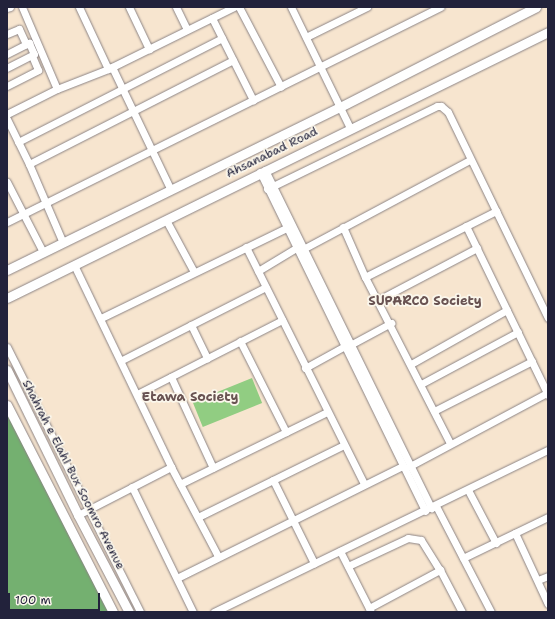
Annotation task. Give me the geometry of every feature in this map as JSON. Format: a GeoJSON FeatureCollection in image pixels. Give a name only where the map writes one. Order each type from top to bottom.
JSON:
{"type":"FeatureCollection","features":[{"type":"Feature","properties":{"kind":"main road","name":"Ahsanabad Road"},"geometry":{"type":"LineString","coordinates":[[7,270],[340,107],[536,7]]}},
{"type":"Feature","properties":{"kind":"main road","name":"Ahsanabad Road"},"geometry":{"type":"LineString","coordinates":[[7,298],[262,171],[548,32]]}},
{"type":"Feature","properties":{"kind":"main road","name":"Shahrah e Elahi Bux Soomro Avenue"},"geometry":{"type":"LineString","coordinates":[[7,370],[78,515],[129,612]]}},
{"type":"Feature","properties":{"kind":"main road"},"geometry":{"type":"LineString","coordinates":[[7,404],[114,612]]}},
{"type":"Feature","properties":{"kind":"street"},"geometry":{"type":"LineString","coordinates":[[22,7],[57,89]]}},
{"type":"Feature","properties":{"kind":"street"},"geometry":{"type":"LineString","coordinates":[[79,7],[110,68],[123,88],[171,190]]}},
{"type":"Feature","properties":{"kind":"street"},"geometry":{"type":"LineString","coordinates":[[129,7],[149,49]]}},
{"type":"Feature","properties":{"kind":"street"},"geometry":{"type":"LineString","coordinates":[[176,7],[187,30]]}},
{"type":"Feature","properties":{"kind":"street"},"geometry":{"type":"LineString","coordinates":[[7,114],[57,89],[110,68],[212,18],[224,9],[234,7]]}},
{"type":"Feature","properties":{"kind":"street"},"geometry":{"type":"LineString","coordinates":[[239,7],[281,87]]}},
{"type":"Feature","properties":{"kind":"street"},"geometry":{"type":"LineString","coordinates":[[291,7],[350,128]]}},
{"type":"Feature","properties":{"kind":"street"},"geometry":{"type":"LineString","coordinates":[[306,37],[359,9],[367,7]]}},
{"type":"Feature","properties":{"kind":"street"},"geometry":{"type":"LineString","coordinates":[[7,222],[441,7]]}},
{"type":"Feature","properties":{"kind":"street"},"geometry":{"type":"LineString","coordinates":[[212,18],[253,100]]}},
{"type":"Feature","properties":{"kind":"street"},"geometry":{"type":"LineString","coordinates":[[7,34],[19,29],[26,44],[29,44],[34,54],[32,56],[38,70],[7,86]]}},
{"type":"Feature","properties":{"kind":"street"},"geometry":{"type":"LineString","coordinates":[[18,142],[222,38]]}},
{"type":"Feature","properties":{"kind":"street"},"geometry":{"type":"LineString","coordinates":[[7,54],[26,44]]}},
{"type":"Feature","properties":{"kind":"street"},"geometry":{"type":"LineString","coordinates":[[7,68],[32,56]]}},
{"type":"Feature","properties":{"kind":"street"},"geometry":{"type":"LineString","coordinates":[[29,164],[233,60]]}},
{"type":"Feature","properties":{"kind":"street"},"geometry":{"type":"LineString","coordinates":[[270,187],[437,106],[448,112],[548,318]]}},
{"type":"Feature","properties":{"kind":"street"},"geometry":{"type":"LineString","coordinates":[[7,119],[29,164],[44,203],[63,243]]}},
{"type":"Feature","properties":{"kind":"street"},"geometry":{"type":"LineString","coordinates":[[258,271],[470,160]]}},
{"type":"Feature","properties":{"kind":"street"},"geometry":{"type":"LineString","coordinates":[[262,171],[407,466],[431,508],[463,558],[491,612]]}},
{"type":"Feature","properties":{"kind":"street"},"geometry":{"type":"LineString","coordinates":[[7,182],[43,252]]}},
{"type":"Feature","properties":{"kind":"street"},"geometry":{"type":"LineString","coordinates":[[270,187],[286,228],[300,249]]}},
{"type":"Feature","properties":{"kind":"street"},"geometry":{"type":"LineString","coordinates":[[365,277],[496,210]]}},
{"type":"Feature","properties":{"kind":"street"},"geometry":{"type":"LineString","coordinates":[[166,220],[194,272]]}},
{"type":"Feature","properties":{"kind":"street"},"geometry":{"type":"LineString","coordinates":[[177,578],[218,556],[364,484],[407,466],[548,394],[466,226]]}},
{"type":"Feature","properties":{"kind":"street"},"geometry":{"type":"LineString","coordinates":[[343,227],[365,277],[391,323],[450,443]]}},
{"type":"Feature","properties":{"kind":"street"},"geometry":{"type":"LineString","coordinates":[[101,318],[286,228]]}},
{"type":"Feature","properties":{"kind":"street"},"geometry":{"type":"LineString","coordinates":[[246,247],[364,484]]}},
{"type":"Feature","properties":{"kind":"street"},"geometry":{"type":"LineString","coordinates":[[378,300],[477,248]]}},
{"type":"Feature","properties":{"kind":"street"},"geometry":{"type":"LineString","coordinates":[[74,265],[122,360],[171,467],[218,556]]}},
{"type":"Feature","properties":{"kind":"street"},"geometry":{"type":"LineString","coordinates":[[122,360],[266,287]]}},
{"type":"Feature","properties":{"kind":"street"},"geometry":{"type":"LineString","coordinates":[[411,364],[507,310]]}},
{"type":"Feature","properties":{"kind":"street"},"geometry":{"type":"LineString","coordinates":[[137,394],[282,320]]}},
{"type":"Feature","properties":{"kind":"street"},"geometry":{"type":"LineString","coordinates":[[305,368],[391,323]]}},
{"type":"Feature","properties":{"kind":"street"},"geometry":{"type":"LineString","coordinates":[[191,325],[207,358]]}},
{"type":"Feature","properties":{"kind":"street"},"geometry":{"type":"LineString","coordinates":[[421,384],[518,332]]}},
{"type":"Feature","properties":{"kind":"street"},"geometry":{"type":"LineString","coordinates":[[240,341],[286,432]]}},
{"type":"Feature","properties":{"kind":"street"},"geometry":{"type":"LineString","coordinates":[[7,347],[140,612]]}},
{"type":"Feature","properties":{"kind":"street"},"geometry":{"type":"LineString","coordinates":[[434,411],[532,361]]}},
{"type":"Feature","properties":{"kind":"street"},"geometry":{"type":"LineString","coordinates":[[171,377],[214,468]]}},
{"type":"Feature","properties":{"kind":"street"},"geometry":{"type":"LineString","coordinates":[[180,484],[327,412]]}},
{"type":"Feature","properties":{"kind":"street"},"geometry":{"type":"LineString","coordinates":[[198,517],[344,445]]}},
{"type":"Feature","properties":{"kind":"street"},"geometry":{"type":"LineString","coordinates":[[214,612],[548,450]]}},
{"type":"Feature","properties":{"kind":"street"},"geometry":{"type":"LineString","coordinates":[[78,515],[171,467]]}},
{"type":"Feature","properties":{"kind":"street"},"geometry":{"type":"LineString","coordinates":[[273,480],[294,519],[314,563]]}},
{"type":"Feature","properties":{"kind":"street"},"geometry":{"type":"LineString","coordinates":[[132,487],[193,612]]}},
{"type":"Feature","properties":{"kind":"street"},"geometry":{"type":"LineString","coordinates":[[468,490],[496,543]]}},
{"type":"Feature","properties":{"kind":"street"},"geometry":{"type":"LineString","coordinates":[[463,558],[548,516]]}},
{"type":"Feature","properties":{"kind":"street"},"geometry":{"type":"LineString","coordinates":[[515,533],[548,604]]}},
{"type":"Feature","properties":{"kind":"street"},"geometry":{"type":"LineString","coordinates":[[348,566],[408,538],[421,540],[440,570],[459,611]]}},
{"type":"Feature","properties":{"kind":"street"},"geometry":{"type":"LineString","coordinates":[[340,551],[370,610],[440,570]]}},
{"type":"Feature","properties":{"kind":"street"},"geometry":{"type":"LineString","coordinates":[[538,580],[548,576]]}},
{"type":"Feature","properties":{"kind":"green space"},"geometry":{"type":"Polygon","coordinates":[[[252,378],[262,403],[203,427],[193,402],[252,378]]]}},
{"type":"Feature","properties":{"kind":"green space"},"geometry":{"type":"Polygon","coordinates":[[[7,407],[111,612],[7,612],[7,407]]]}},
{"type":"Feature","properties":{"kind":"district","name":"SUPARCO Society"},"geometry":{"type":"Point","coordinates":[425,301]}},
{"type":"Feature","properties":{"kind":"district","name":"Etawa Society"},"geometry":{"type":"Point","coordinates":[190,397]}}]}
